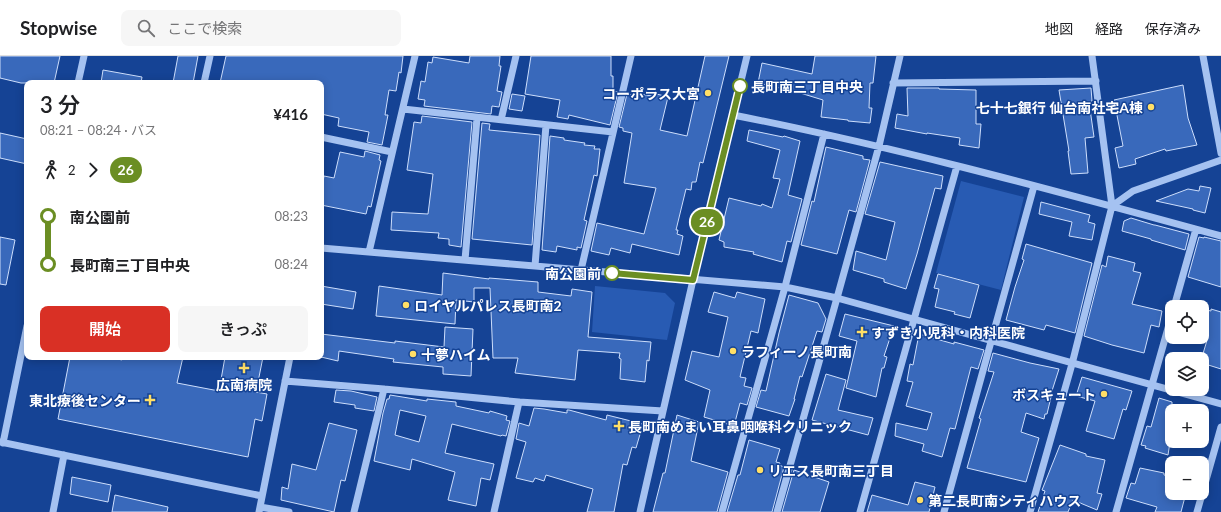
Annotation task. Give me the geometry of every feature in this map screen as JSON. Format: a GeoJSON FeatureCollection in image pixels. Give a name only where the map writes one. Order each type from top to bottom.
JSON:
{"type":"FeatureCollection","features":[{"type":"Feature","properties":{"kind":"street"},"geometry":{"type":"LineString","coordinates":[[79,80],[84,56]]}},
{"type":"Feature","properties":{"kind":"street"},"geometry":{"type":"LineString","coordinates":[[205,80],[210,56]]}},
{"type":"Feature","properties":{"kind":"street"},"geometry":{"type":"LineString","coordinates":[[369,252],[415,56]]}},
{"type":"Feature","properties":{"kind":"street"},"geometry":{"type":"LineString","coordinates":[[501,120],[516,56]]}},
{"type":"Feature","properties":{"kind":"street"},"geometry":{"type":"LineString","coordinates":[[581,270],[631,56]]}},
{"type":"Feature","properties":{"kind":"street"},"geometry":{"type":"LineString","coordinates":[[640,512],[693,280],[747,56]]}},
{"type":"Feature","properties":{"kind":"street"},"geometry":{"type":"LineString","coordinates":[[777,512],[879,146],[900,56]]}},
{"type":"Feature","properties":{"kind":"street"},"geometry":{"type":"LineString","coordinates":[[1030,512],[1072,364],[1112,206],[1092,56]]}},
{"type":"Feature","properties":{"kind":"street"},"geometry":{"type":"LineString","coordinates":[[1203,56],[1221,153]]}},
{"type":"Feature","properties":{"kind":"street"},"geometry":{"type":"LineString","coordinates":[[893,83],[1096,81]]}},
{"type":"Feature","properties":{"kind":"street"},"geometry":{"type":"LineString","coordinates":[[403,110],[613,132]]}},
{"type":"Feature","properties":{"kind":"street"},"geometry":{"type":"LineString","coordinates":[[733,115],[879,146],[1112,206],[1221,236]]}},
{"type":"Feature","properties":{"kind":"street"},"geometry":{"type":"LineString","coordinates":[[464,260],[477,118]]}},
{"type":"Feature","properties":{"kind":"street"},"geometry":{"type":"LineString","coordinates":[[535,266],[546,125]]}},
{"type":"Feature","properties":{"kind":"street"},"geometry":{"type":"LineString","coordinates":[[722,512],[785,287],[824,134]]}},
{"type":"Feature","properties":{"kind":"street"},"geometry":{"type":"LineString","coordinates":[[324,138],[392,152]]}},
{"type":"Feature","properties":{"kind":"street"},"geometry":{"type":"LineString","coordinates":[[1112,206],[1133,191],[1221,160]]}},
{"type":"Feature","properties":{"kind":"street"},"geometry":{"type":"LineString","coordinates":[[860,512],[957,166]]}},
{"type":"Feature","properties":{"kind":"street"},"geometry":{"type":"LineString","coordinates":[[944,512],[1034,186]]}},
{"type":"Feature","properties":{"kind":"street"},"geometry":{"type":"LineString","coordinates":[[1176,300],[1196,229]]}},
{"type":"Feature","properties":{"kind":"street"},"geometry":{"type":"LineString","coordinates":[[324,248],[785,287],[837,298],[1221,404]]}},
{"type":"Feature","properties":{"kind":"street"},"geometry":{"type":"LineString","coordinates":[[1116,512],[1165,338]]}},
{"type":"Feature","properties":{"kind":"street"},"geometry":{"type":"LineString","coordinates":[[24,339],[1,442],[262,496]]}},
{"type":"Feature","properties":{"kind":"street"},"geometry":{"type":"LineString","coordinates":[[289,360],[259,510],[289,512]]}},
{"type":"Feature","properties":{"kind":"street"},"geometry":{"type":"LineString","coordinates":[[285,381],[519,402],[663,411]]}},
{"type":"Feature","properties":{"kind":"street"},"geometry":{"type":"LineString","coordinates":[[354,512],[384,389]]}},
{"type":"Feature","properties":{"kind":"street"},"geometry":{"type":"LineString","coordinates":[[494,512],[519,402]]}},
{"type":"Feature","properties":{"kind":"street"},"geometry":{"type":"LineString","coordinates":[[1197,512],[1221,426]]}},
{"type":"Feature","properties":{"kind":"street"},"geometry":{"type":"LineString","coordinates":[[53,512],[64,456]]}},
{"type":"Feature","properties":{"kind":"shaded area"},"geometry":{"type":"Polygon","coordinates":[[[961,181],[1024,197],[1001,290],[936,273],[961,181]]]}},
{"type":"Feature","properties":{"kind":"shaded area"},"geometry":{"type":"Polygon","coordinates":[[[595,286],[665,293],[675,303],[667,340],[592,332],[595,286]]]}},
{"type":"Feature","properties":{"kind":"building"},"geometry":{"type":"Polygon","coordinates":[[[0,56],[60,56],[55,80],[24,80],[24,83],[21,83],[0,78],[0,56]]]}},
{"type":"Feature","properties":{"kind":"building"},"geometry":{"type":"Polygon","coordinates":[[[178,56],[198,56],[194,80],[174,80],[178,56]]]}},
{"type":"Feature","properties":{"kind":"building"},"geometry":{"type":"Polygon","coordinates":[[[226,56],[403,56],[401,73],[399,72],[396,91],[389,90],[385,115],[388,115],[382,145],[367,142],[369,132],[338,126],[339,118],[324,115],[324,80],[221,80],[226,56]]]}},
{"type":"Feature","properties":{"kind":"building"},"geometry":{"type":"Polygon","coordinates":[[[470,56],[500,56],[499,66],[501,66],[497,91],[502,92],[499,107],[492,106],[491,114],[424,106],[425,100],[418,99],[421,81],[425,82],[428,62],[432,63],[433,57],[469,63],[470,56]]]}},
{"type":"Feature","properties":{"kind":"building"},"geometry":{"type":"Polygon","coordinates":[[[531,56],[611,56],[613,91],[618,92],[610,125],[569,115],[568,119],[557,117],[560,100],[525,94],[531,56]]]}},
{"type":"Feature","properties":{"kind":"building"},"geometry":{"type":"Polygon","coordinates":[[[705,56],[729,56],[703,163],[700,162],[696,182],[692,182],[691,190],[686,189],[676,230],[678,230],[677,234],[683,236],[679,255],[632,244],[630,253],[611,248],[609,255],[591,251],[597,223],[644,234],[656,188],[624,183],[632,133],[623,131],[623,128],[619,127],[627,94],[639,97],[640,94],[652,96],[653,93],[668,97],[660,130],[687,136],[705,56]]]}},
{"type":"Feature","properties":{"kind":"building"},"geometry":{"type":"Polygon","coordinates":[[[815,56],[876,56],[873,83],[870,83],[869,108],[872,108],[870,123],[821,117],[823,100],[758,83],[762,63],[812,74],[815,56]]]}},
{"type":"Feature","properties":{"kind":"building"},"geometry":{"type":"Polygon","coordinates":[[[103,70],[142,77],[142,80],[101,80],[103,70]]]}},
{"type":"Feature","properties":{"kind":"building"},"geometry":{"type":"Polygon","coordinates":[[[1183,85],[1188,118],[1197,145],[1166,151],[1165,149],[1135,159],[1136,164],[1119,168],[1115,148],[1123,146],[1114,100],[1183,85]]]}},
{"type":"Feature","properties":{"kind":"building"},"geometry":{"type":"Polygon","coordinates":[[[907,88],[976,90],[976,124],[981,124],[979,148],[959,145],[960,138],[895,128],[897,114],[908,116],[907,88]]]}},
{"type":"Feature","properties":{"kind":"building"},"geometry":{"type":"Polygon","coordinates":[[[1091,88],[1092,101],[1089,102],[1094,137],[1085,138],[1088,173],[1071,174],[1069,151],[1059,90],[1091,88]]]}},
{"type":"Feature","properties":{"kind":"building"},"geometry":{"type":"Polygon","coordinates":[[[512,94],[525,96],[522,111],[509,109],[512,94]]]}},
{"type":"Feature","properties":{"kind":"building"},"geometry":{"type":"Polygon","coordinates":[[[422,116],[472,122],[461,247],[449,245],[449,239],[438,238],[439,233],[391,230],[392,212],[428,214],[433,174],[407,170],[414,122],[421,123],[422,116]]]}},
{"type":"Feature","properties":{"kind":"building"},"geometry":{"type":"Polygon","coordinates":[[[482,123],[490,124],[489,130],[540,135],[532,245],[472,239],[482,123]]]}},
{"type":"Feature","properties":{"kind":"building"},"geometry":{"type":"Polygon","coordinates":[[[749,130],[784,136],[800,141],[788,195],[802,199],[791,242],[787,241],[782,262],[753,254],[754,252],[724,247],[724,242],[719,240],[729,198],[761,206],[762,204],[772,208],[780,179],[773,178],[780,150],[747,141],[749,130]]]}},
{"type":"Feature","properties":{"kind":"building"},"geometry":{"type":"Polygon","coordinates":[[[0,133],[24,138],[24,163],[0,158],[0,133]]]}},
{"type":"Feature","properties":{"kind":"building"},"geometry":{"type":"Polygon","coordinates":[[[550,136],[585,143],[584,145],[595,146],[594,149],[600,149],[597,176],[594,175],[584,220],[587,221],[581,248],[577,247],[577,250],[557,246],[556,252],[542,250],[550,136]]]}},
{"type":"Feature","properties":{"kind":"building"},"geometry":{"type":"Polygon","coordinates":[[[826,147],[863,156],[863,159],[870,160],[856,212],[849,210],[837,254],[801,245],[812,201],[814,202],[826,147]]]}},
{"type":"Feature","properties":{"kind":"building"},"geometry":{"type":"Polygon","coordinates":[[[365,151],[380,155],[379,160],[381,161],[371,207],[368,206],[366,214],[324,206],[324,176],[334,178],[340,152],[364,157],[365,151]]]}},
{"type":"Feature","properties":{"kind":"building"},"geometry":{"type":"Polygon","coordinates":[[[880,162],[943,176],[941,189],[935,188],[906,289],[884,282],[884,279],[853,270],[856,251],[886,260],[895,222],[865,214],[880,162]]]}},
{"type":"Feature","properties":{"kind":"building"},"geometry":{"type":"Polygon","coordinates":[[[1200,186],[1211,188],[1205,213],[1156,201],[1188,189],[1199,191],[1200,186]]]}},
{"type":"Feature","properties":{"kind":"building"},"geometry":{"type":"Polygon","coordinates":[[[1041,202],[1090,215],[1088,222],[1095,224],[1092,240],[1069,236],[1072,222],[1039,214],[1041,202]]]}},
{"type":"Feature","properties":{"kind":"building"},"geometry":{"type":"Polygon","coordinates":[[[1131,218],[1189,234],[1185,250],[1122,231],[1124,221],[1131,218]]]}},
{"type":"Feature","properties":{"kind":"building"},"geometry":{"type":"Polygon","coordinates":[[[0,237],[15,240],[6,285],[0,284],[0,237]]]}},
{"type":"Feature","properties":{"kind":"building"},"geometry":{"type":"Polygon","coordinates":[[[1199,237],[1221,241],[1221,287],[1188,277],[1199,237]]]}},
{"type":"Feature","properties":{"kind":"building"},"geometry":{"type":"Polygon","coordinates":[[[1026,244],[1092,263],[1075,333],[1046,325],[1044,330],[1006,320],[1024,260],[1022,259],[1026,244]]]}},
{"type":"Feature","properties":{"kind":"building"},"geometry":{"type":"Polygon","coordinates":[[[1108,256],[1135,263],[1133,271],[1141,273],[1132,304],[1162,311],[1159,327],[1151,325],[1144,353],[1084,336],[1102,265],[1106,267],[1108,256]]]}},
{"type":"Feature","properties":{"kind":"building"},"geometry":{"type":"Polygon","coordinates":[[[443,273],[489,279],[538,282],[538,292],[571,296],[572,289],[592,292],[588,337],[651,342],[649,361],[647,360],[645,382],[620,379],[620,353],[578,350],[575,380],[515,373],[518,358],[493,358],[490,288],[474,288],[474,302],[456,300],[455,324],[376,316],[379,286],[442,295],[443,273]]]}},
{"type":"Feature","properties":{"kind":"building"},"geometry":{"type":"Polygon","coordinates":[[[938,274],[979,285],[970,318],[954,314],[955,312],[935,307],[939,289],[934,288],[938,274]]]}},
{"type":"Feature","properties":{"kind":"building"},"geometry":{"type":"Polygon","coordinates":[[[324,287],[356,292],[353,309],[324,304],[324,287]]]}},
{"type":"Feature","properties":{"kind":"building"},"geometry":{"type":"Polygon","coordinates":[[[714,292],[735,298],[737,292],[765,299],[758,333],[751,331],[740,377],[746,378],[744,386],[752,388],[747,405],[740,403],[734,426],[704,417],[710,390],[685,380],[692,351],[719,357],[728,317],[708,312],[714,292]]]}},
{"type":"Feature","properties":{"kind":"building"},"geometry":{"type":"Polygon","coordinates":[[[789,295],[818,303],[826,319],[822,332],[817,331],[802,377],[800,376],[795,399],[789,416],[756,407],[761,390],[766,391],[789,295]]]}},
{"type":"Feature","properties":{"kind":"building"},"geometry":{"type":"Polygon","coordinates":[[[1211,309],[1221,312],[1221,369],[1209,365],[1209,352],[1204,352],[1206,344],[1209,344],[1209,311],[1211,311],[1211,309]]]}},
{"type":"Feature","properties":{"kind":"building"},"geometry":{"type":"Polygon","coordinates":[[[845,314],[894,326],[884,356],[887,357],[884,368],[882,368],[876,397],[846,388],[857,341],[839,336],[845,314]]]}},
{"type":"Feature","properties":{"kind":"building"},"geometry":{"type":"Polygon","coordinates":[[[445,327],[473,329],[471,376],[443,374],[443,367],[393,362],[394,359],[339,351],[338,361],[324,358],[324,334],[395,343],[395,341],[444,347],[445,327]]]}},
{"type":"Feature","properties":{"kind":"building"},"geometry":{"type":"Polygon","coordinates":[[[919,334],[954,344],[954,342],[984,350],[978,369],[971,367],[955,429],[950,428],[942,457],[922,451],[924,444],[895,436],[896,423],[927,430],[932,413],[906,406],[913,382],[907,381],[910,364],[913,365],[919,334]]]}},
{"type":"Feature","properties":{"kind":"building"},"geometry":{"type":"Polygon","coordinates":[[[993,353],[1059,369],[1050,397],[1047,414],[1045,414],[1044,419],[1026,413],[1021,432],[1039,438],[1026,482],[967,468],[981,419],[979,418],[994,372],[988,371],[993,353]]]}},
{"type":"Feature","properties":{"kind":"building","name":"東北療後センター"},"geometry":{"type":"Polygon","coordinates":[[[69,360],[182,360],[177,383],[219,391],[224,360],[262,360],[256,392],[267,394],[262,421],[255,419],[248,457],[58,419],[69,360]]]}},
{"type":"Feature","properties":{"kind":"building"},"geometry":{"type":"Polygon","coordinates":[[[826,374],[846,380],[838,410],[873,418],[868,435],[812,420],[826,374]]]}},
{"type":"Feature","properties":{"kind":"building"},"geometry":{"type":"Polygon","coordinates":[[[1082,377],[1132,391],[1126,410],[1123,409],[1114,439],[1086,431],[1095,401],[1076,396],[1082,377]]]}},
{"type":"Feature","properties":{"kind":"building"},"geometry":{"type":"Polygon","coordinates":[[[336,390],[351,391],[377,397],[374,411],[355,408],[355,405],[334,402],[336,390]]]}},
{"type":"Feature","properties":{"kind":"building"},"geometry":{"type":"Polygon","coordinates":[[[390,395],[427,401],[427,399],[456,402],[456,406],[489,413],[490,411],[507,416],[506,420],[510,421],[506,436],[452,424],[445,453],[494,464],[490,480],[481,478],[476,506],[448,500],[455,472],[412,459],[410,470],[374,461],[383,413],[387,399],[389,399],[390,395]],[[400,410],[395,435],[419,442],[426,416],[400,410]]]}},
{"type":"Feature","properties":{"kind":"building"},"geometry":{"type":"Polygon","coordinates":[[[1159,398],[1172,402],[1172,404],[1165,404],[1165,448],[1169,448],[1168,455],[1145,448],[1146,446],[1141,445],[1147,426],[1151,427],[1159,398]]]}},
{"type":"Feature","properties":{"kind":"building"},"geometry":{"type":"Polygon","coordinates":[[[534,408],[567,413],[567,410],[569,410],[606,420],[607,415],[643,424],[636,448],[632,447],[627,465],[623,464],[614,512],[587,512],[593,489],[546,475],[544,481],[535,478],[533,482],[516,478],[526,442],[516,439],[519,423],[529,426],[534,408]]]}},
{"type":"Feature","properties":{"kind":"building"},"geometry":{"type":"Polygon","coordinates":[[[677,415],[699,422],[691,461],[728,472],[717,512],[653,512],[663,473],[665,473],[677,415]]]}},
{"type":"Feature","properties":{"kind":"building"},"geometry":{"type":"Polygon","coordinates":[[[329,423],[357,430],[345,481],[341,480],[334,512],[281,500],[282,487],[288,489],[292,464],[316,470],[329,423]]]}},
{"type":"Feature","properties":{"kind":"building","name":"リエス長町南三丁目"},"geometry":{"type":"Polygon","coordinates":[[[749,440],[780,449],[776,462],[780,463],[779,465],[784,467],[772,512],[727,512],[738,475],[740,475],[749,440]]]}},
{"type":"Feature","properties":{"kind":"building"},"geometry":{"type":"Polygon","coordinates":[[[1060,445],[1086,454],[1086,456],[1105,460],[1097,493],[1102,494],[1097,510],[1073,500],[1068,512],[1038,512],[1045,491],[1042,490],[1060,445]]]}},
{"type":"Feature","properties":{"kind":"building"},"geometry":{"type":"Polygon","coordinates":[[[1140,468],[1164,473],[1165,500],[1184,500],[1181,512],[1155,512],[1157,507],[1126,498],[1131,483],[1135,484],[1140,468]]]}},
{"type":"Feature","properties":{"kind":"building"},"geometry":{"type":"Polygon","coordinates":[[[794,470],[829,482],[820,512],[782,512],[794,470]]]}},
{"type":"Feature","properties":{"kind":"building"},"geometry":{"type":"Polygon","coordinates":[[[72,477],[111,485],[108,502],[70,494],[72,477]]]}},
{"type":"Feature","properties":{"kind":"building","name":"第二長町南シティハウス"},"geometry":{"type":"Polygon","coordinates":[[[915,482],[935,487],[929,512],[867,512],[872,495],[908,505],[915,482]]]}},
{"type":"Feature","properties":{"kind":"building"},"geometry":{"type":"Polygon","coordinates":[[[115,495],[168,507],[167,512],[112,512],[115,495]]]}},
{"type":"Feature","properties":{"kind":"bus line","name":"26"},"geometry":{"type":"LineString","coordinates":[[612,273],[693,280],[740,86]]}},
{"type":"Feature","properties":{"kind":"place","name":"長町南三丁目中央"},"geometry":{"type":"Point","coordinates":[740,86]}},
{"type":"Feature","properties":{"kind":"place","name":"コーポラス大宮"},"geometry":{"type":"Point","coordinates":[708,93]}},
{"type":"Feature","properties":{"kind":"place","name":"七十七銀行 仙台南社宅A棟"},"geometry":{"type":"Point","coordinates":[1151,107]}},
{"type":"Feature","properties":{"kind":"place","name":"南公園前"},"geometry":{"type":"Point","coordinates":[612,273]}},
{"type":"Feature","properties":{"kind":"place","name":"ロイヤルパレス長町南2"},"geometry":{"type":"Point","coordinates":[406,305]}},
{"type":"Feature","properties":{"kind":"place","name":"すずき小児科・内科医院"},"geometry":{"type":"Point","coordinates":[862,332]}},
{"type":"Feature","properties":{"kind":"place","name":"ラフィーノ長町南"},"geometry":{"type":"Point","coordinates":[733,351]}},
{"type":"Feature","properties":{"kind":"place","name":"十夢ハイム"},"geometry":{"type":"Point","coordinates":[413,354]}},
{"type":"Feature","properties":{"kind":"place","name":"広南病院"},"geometry":{"type":"Point","coordinates":[244,368]}},
{"type":"Feature","properties":{"kind":"place","name":"ボスキュート"},"geometry":{"type":"Point","coordinates":[1104,394]}},
{"type":"Feature","properties":{"kind":"place","name":"東北療後センター"},"geometry":{"type":"Point","coordinates":[150,400]}},
{"type":"Feature","properties":{"kind":"place","name":"長町南めまい耳鼻咽喉科クリニック"},"geometry":{"type":"Point","coordinates":[619,426]}},
{"type":"Feature","properties":{"kind":"place","name":"リエス長町南三丁目"},"geometry":{"type":"Point","coordinates":[760,470]}},
{"type":"Feature","properties":{"kind":"place","name":"第二長町南シティハウス"},"geometry":{"type":"Point","coordinates":[920,500]}}]}
